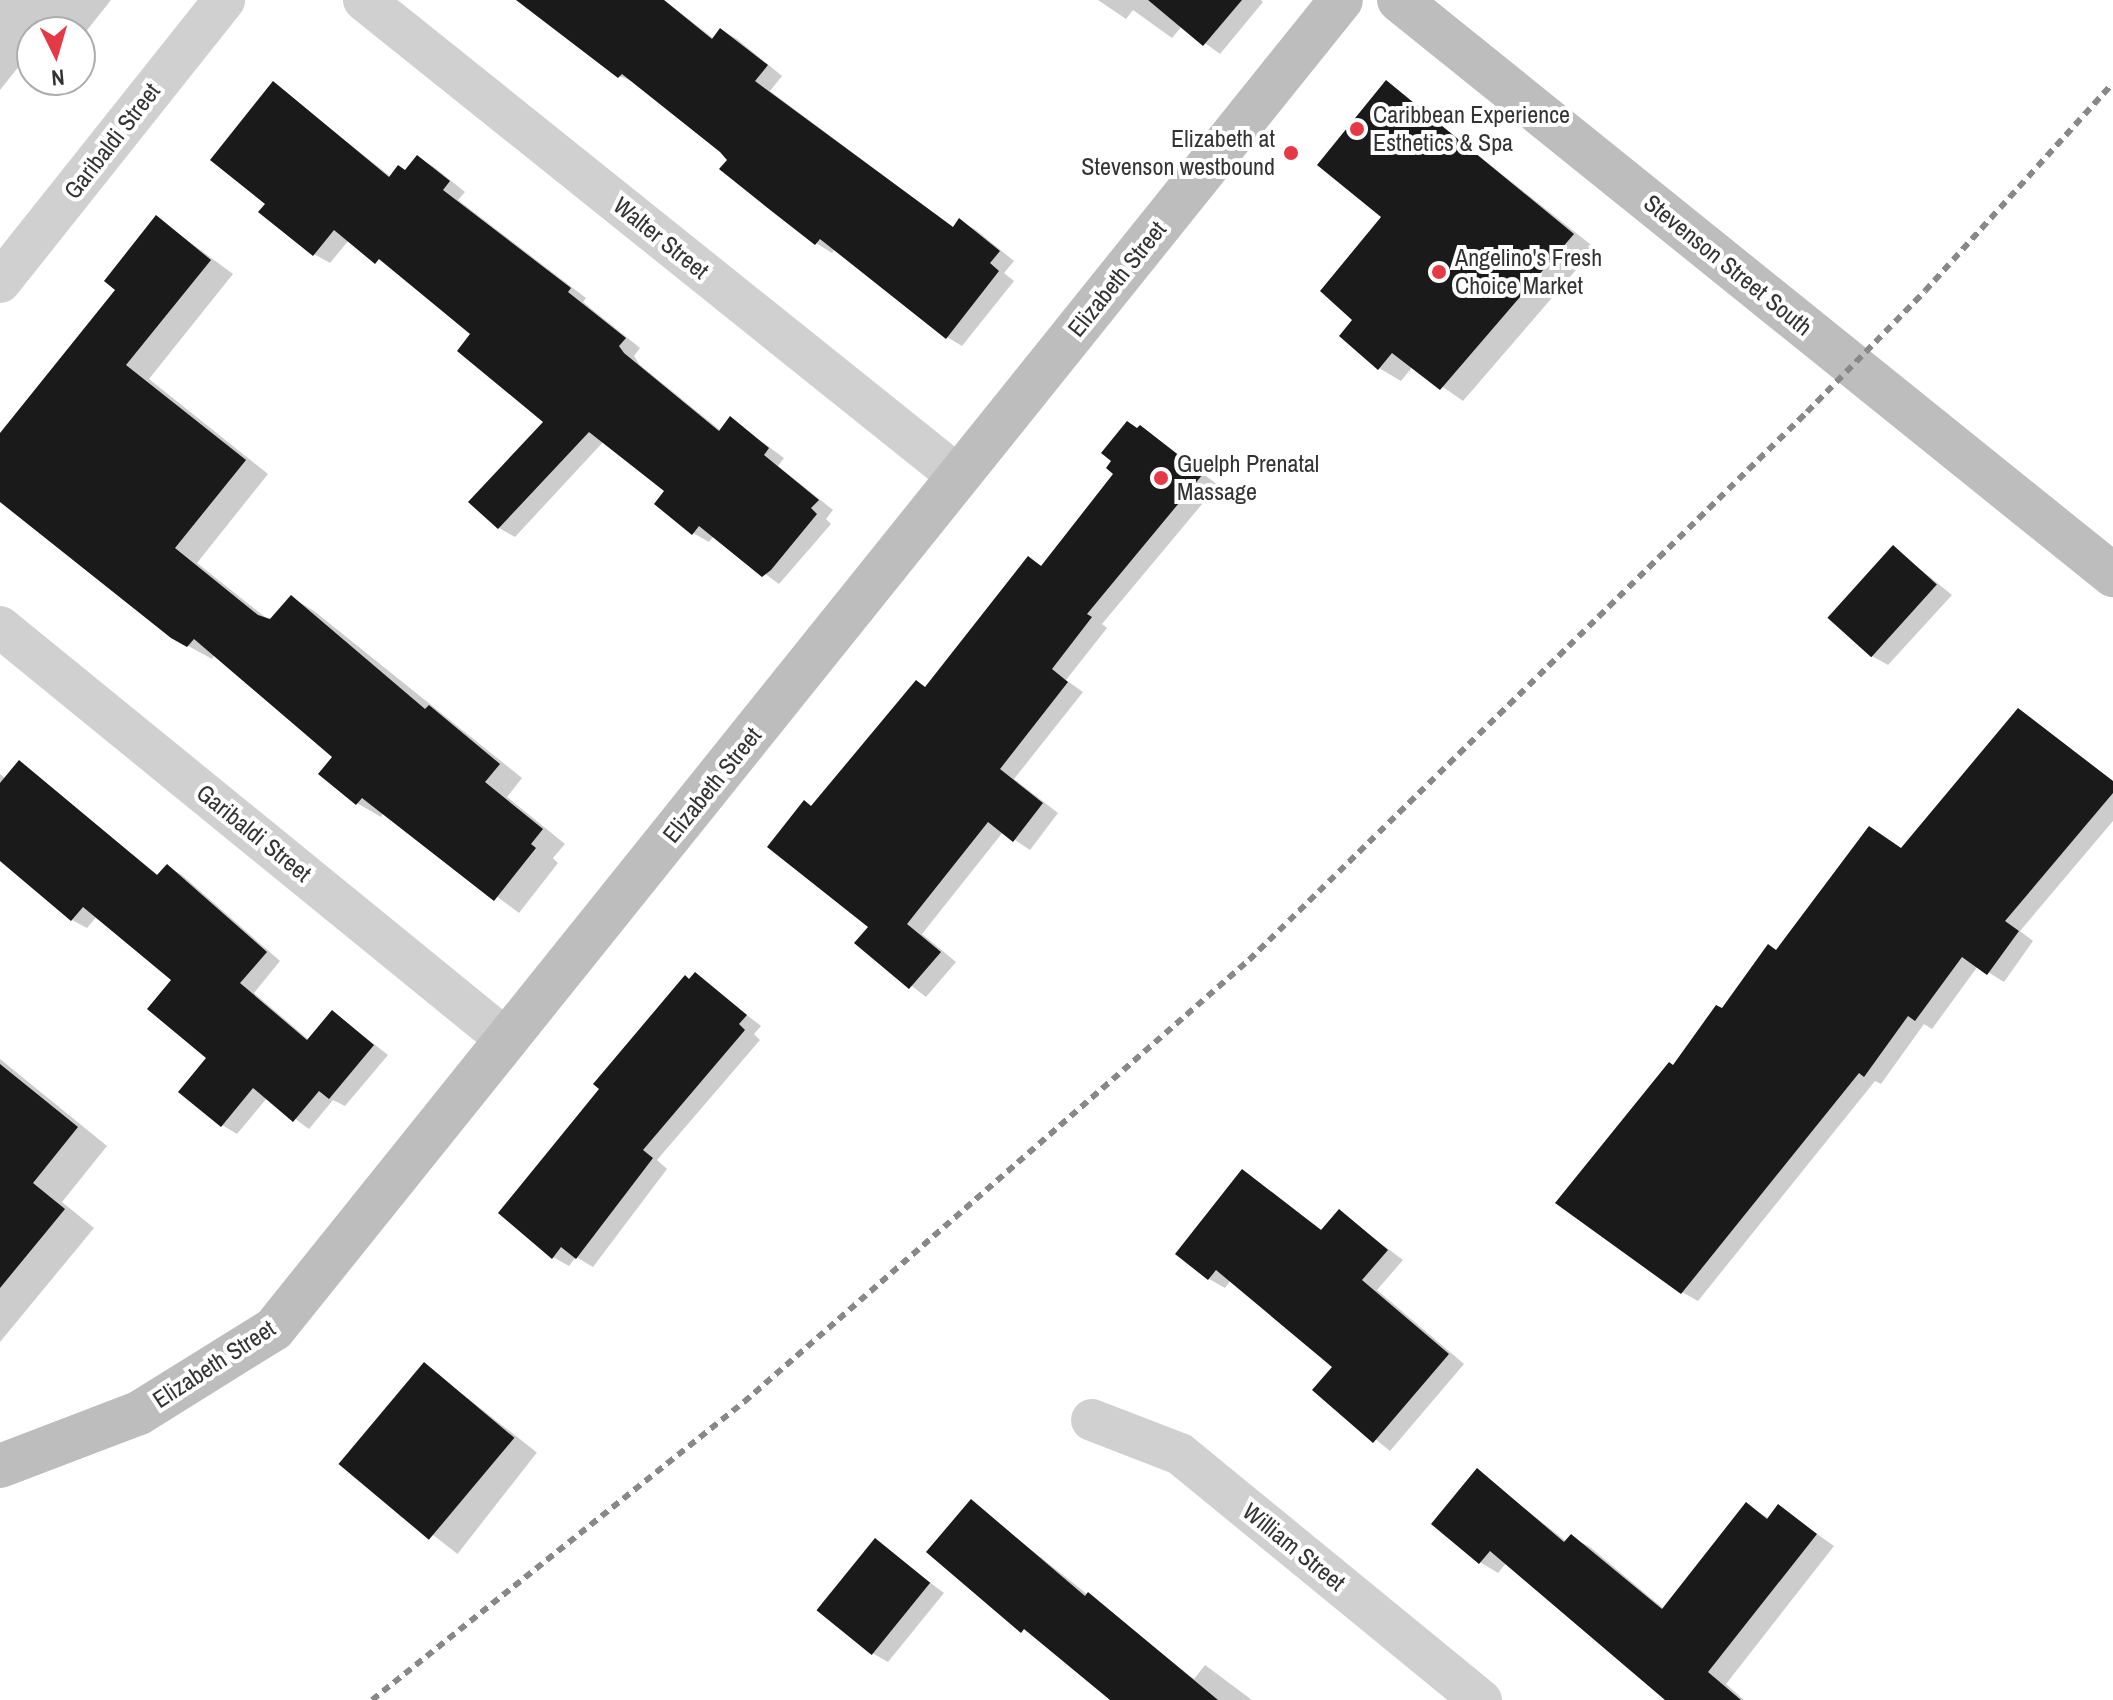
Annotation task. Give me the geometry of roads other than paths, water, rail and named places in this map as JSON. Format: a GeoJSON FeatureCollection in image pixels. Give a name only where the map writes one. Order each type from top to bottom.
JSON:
{"type":"FeatureCollection","features":[{"type":"Feature","properties":{"kind":"main road","name":"Elizabeth Street"},"geometry":{"type":"LineString","coordinates":[[0,1466],[139,1413],[274,1329],[1341,0]]}},
{"type":"Feature","properties":{"kind":"main road","name":"Stevenson Street South"},"geometry":{"type":"LineString","coordinates":[[1399,0],[2113,575]]}},
{"type":"Feature","properties":{"kind":"street","name":"Garibaldi Street"},"geometry":{"type":"LineString","coordinates":[[0,282],[224,0]]}},
{"type":"Feature","properties":{"kind":"street","name":"Walter Street"},"geometry":{"type":"LineString","coordinates":[[364,0],[958,476]]}},
{"type":"Feature","properties":{"kind":"street","name":"Garibaldi Street"},"geometry":{"type":"LineString","coordinates":[[0,627],[507,1040]]}},
{"type":"Feature","properties":{"kind":"street","name":"William Street"},"geometry":{"type":"LineString","coordinates":[[1092,1420],[1180,1454],[1481,1700]]}},
{"type":"Feature","properties":{"kind":"railway"},"geometry":{"type":"LineString","coordinates":[[372,1700],[744,1402],[1249,960],[1807,412],[1925,291],[2113,83]]}},
{"type":"Feature","properties":{"kind":"place","name":"Caribbean Experience Esthetics & Spa"},"geometry":{"type":"Point","coordinates":[1357,129]}},
{"type":"Feature","properties":{"kind":"place","name":"Elizabeth at Stevenson westbound"},"geometry":{"type":"Point","coordinates":[1291,153]}},
{"type":"Feature","properties":{"kind":"place","name":"Angelino's Fresh Choice Market"},"geometry":{"type":"Point","coordinates":[1439,272]}},
{"type":"Feature","properties":{"kind":"place","name":"Guelph Prenatal Massage"},"geometry":{"type":"Point","coordinates":[1161,478]}}]}
